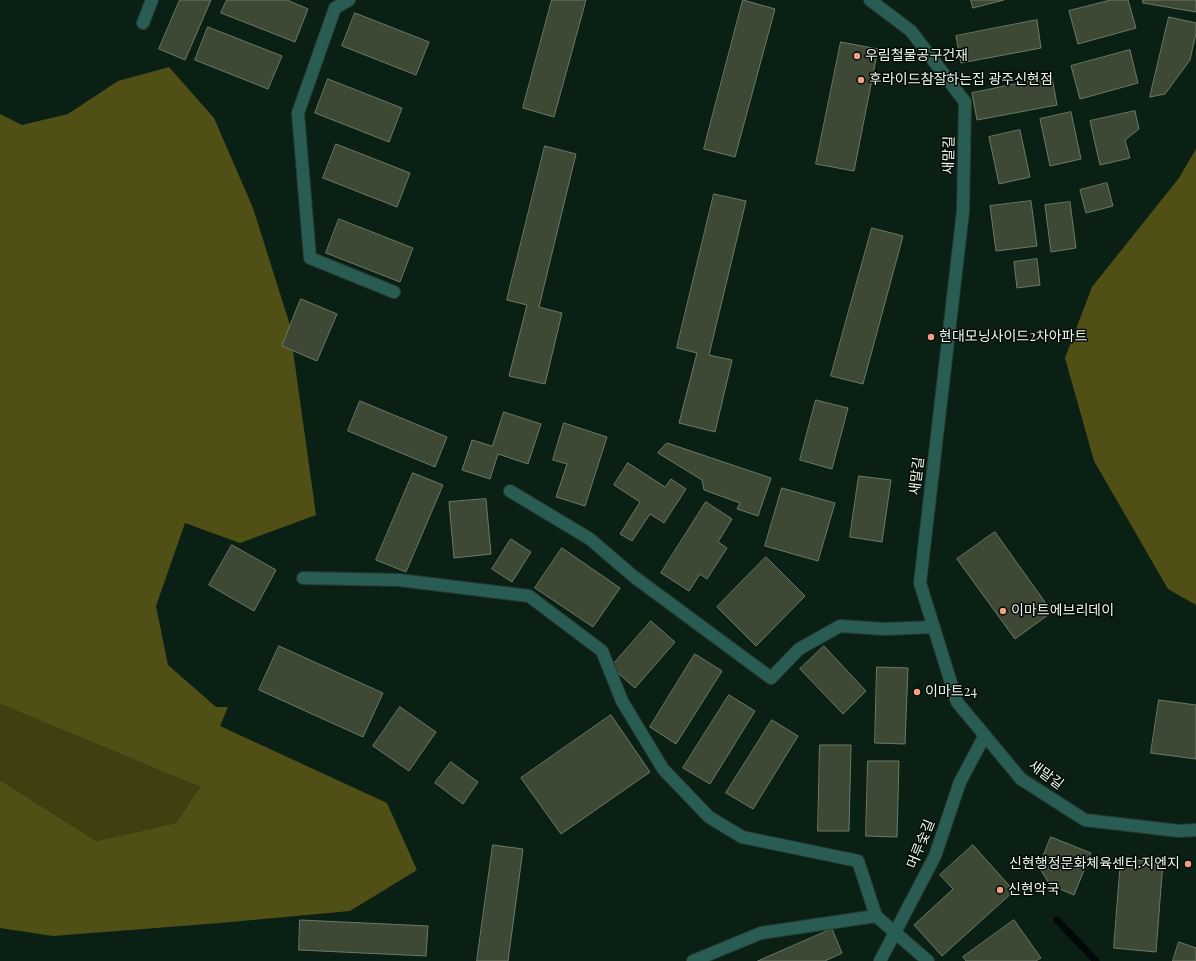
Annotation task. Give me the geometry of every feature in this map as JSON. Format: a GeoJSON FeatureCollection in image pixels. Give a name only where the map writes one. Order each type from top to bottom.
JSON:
{"type":"FeatureCollection","features":[{"type":"Feature","properties":{"kind":"street"},"geometry":{"type":"LineString","coordinates":[[143,23],[152,0]]}},
{"type":"Feature","properties":{"kind":"street"},"geometry":{"type":"LineString","coordinates":[[349,0],[335,8],[298,113],[310,258],[394,292]]}},
{"type":"Feature","properties":{"kind":"street","name":"새말길"},"geometry":{"type":"LineString","coordinates":[[870,0],[911,31],[965,102],[963,211],[920,584],[957,702],[1021,778],[1086,820],[1179,831],[1196,830]]}},
{"type":"Feature","properties":{"kind":"street"},"geometry":{"type":"LineString","coordinates":[[510,491],[590,539],[633,576],[770,678],[800,649],[840,626],[885,629],[934,627]]}},
{"type":"Feature","properties":{"kind":"street"},"geometry":{"type":"LineString","coordinates":[[303,578],[399,580],[529,596],[602,652],[622,701],[663,769],[709,818],[742,837],[858,861],[876,916],[928,961]]}},
{"type":"Feature","properties":{"kind":"street","name":"머루숯길"},"geometry":{"type":"LineString","coordinates":[[880,961],[935,856],[960,782],[985,735]]}},
{"type":"Feature","properties":{"kind":"street"},"geometry":{"type":"LineString","coordinates":[[693,961],[761,933],[876,916]]}},
{"type":"Feature","properties":{"kind":"shaded area"},"geometry":{"type":"Polygon","coordinates":[[[169,67],[214,118],[253,208],[289,322],[316,515],[240,543],[185,523],[156,606],[168,665],[216,707],[228,707],[220,726],[387,803],[417,870],[350,911],[53,936],[0,928],[0,780],[96,841],[176,823],[200,787],[0,704],[0,114],[22,125],[68,114],[118,81],[169,67]]]}},
{"type":"Feature","properties":{"kind":"shaded area"},"geometry":{"type":"Polygon","coordinates":[[[1196,149],[1196,605],[1168,589],[1094,461],[1065,358],[1092,287],[1179,178],[1196,149]]]}},
{"type":"Feature","properties":{"kind":"shaded area"},"geometry":{"type":"Polygon","coordinates":[[[0,704],[200,787],[176,823],[96,841],[0,780],[0,704]]]}},
{"type":"Feature","properties":{"kind":"building"},"geometry":{"type":"Polygon","coordinates":[[[180,0],[211,0],[185,60],[159,49],[180,0]]]}},
{"type":"Feature","properties":{"kind":"building"},"geometry":{"type":"Polygon","coordinates":[[[227,0],[287,0],[308,9],[295,42],[221,13],[227,0]]]}},
{"type":"Feature","properties":{"kind":"building"},"geometry":{"type":"Polygon","coordinates":[[[552,0],[586,0],[554,117],[523,108],[552,0]]]}},
{"type":"Feature","properties":{"kind":"building"},"geometry":{"type":"Polygon","coordinates":[[[743,0],[775,9],[735,157],[704,149],[743,0]]]}},
{"type":"Feature","properties":{"kind":"building"},"geometry":{"type":"Polygon","coordinates":[[[971,0],[1004,0],[973,8],[971,0]]]}},
{"type":"Feature","properties":{"kind":"building"},"geometry":{"type":"Polygon","coordinates":[[[1111,0],[1128,0],[1136,28],[1078,44],[1069,11],[1111,0]]]}},
{"type":"Feature","properties":{"kind":"building"},"geometry":{"type":"Polygon","coordinates":[[[1143,0],[1196,0],[1196,12],[1143,3],[1143,0]]]}},
{"type":"Feature","properties":{"kind":"building"},"geometry":{"type":"Polygon","coordinates":[[[355,13],[429,42],[416,75],[342,46],[355,13]]]}},
{"type":"Feature","properties":{"kind":"building"},"geometry":{"type":"Polygon","coordinates":[[[1169,17],[1196,23],[1196,33],[1190,60],[1165,94],[1150,97],[1169,17]]]}},
{"type":"Feature","properties":{"kind":"building"},"geometry":{"type":"Polygon","coordinates":[[[1037,20],[1041,48],[961,63],[956,36],[1037,20]]]}},
{"type":"Feature","properties":{"kind":"building"},"geometry":{"type":"Polygon","coordinates":[[[208,27],[282,56],[268,89],[195,60],[208,27]]]}},
{"type":"Feature","properties":{"kind":"building"},"geometry":{"type":"Polygon","coordinates":[[[841,42],[878,49],[854,171],[816,164],[841,42]]]}},
{"type":"Feature","properties":{"kind":"building"},"geometry":{"type":"Polygon","coordinates":[[[1130,50],[1138,83],[1080,99],[1071,66],[1130,50]]]}},
{"type":"Feature","properties":{"kind":"building"},"geometry":{"type":"Polygon","coordinates":[[[1052,77],[1057,105],[977,120],[972,93],[1052,77]]]}},
{"type":"Feature","properties":{"kind":"building"},"geometry":{"type":"Polygon","coordinates":[[[328,79],[402,108],[389,142],[315,113],[328,79]]]}},
{"type":"Feature","properties":{"kind":"building"},"geometry":{"type":"Polygon","coordinates":[[[1135,111],[1139,129],[1125,140],[1130,158],[1100,165],[1090,121],[1135,111]]]}},
{"type":"Feature","properties":{"kind":"building"},"geometry":{"type":"Polygon","coordinates":[[[1071,112],[1081,159],[1050,166],[1040,119],[1071,112]]]}},
{"type":"Feature","properties":{"kind":"building"},"geometry":{"type":"Polygon","coordinates":[[[1020,130],[1030,177],[999,184],[989,137],[1020,130]]]}},
{"type":"Feature","properties":{"kind":"building"},"geometry":{"type":"Polygon","coordinates":[[[336,144],[410,173],[397,207],[323,178],[336,144]]]}},
{"type":"Feature","properties":{"kind":"building"},"geometry":{"type":"Polygon","coordinates":[[[545,146],[576,154],[539,307],[562,313],[545,384],[509,376],[527,305],[507,300],[545,146]]]}},
{"type":"Feature","properties":{"kind":"building"},"geometry":{"type":"Polygon","coordinates":[[[1107,183],[1113,206],[1086,213],[1080,190],[1107,183]]]}},
{"type":"Feature","properties":{"kind":"building"},"geometry":{"type":"Polygon","coordinates":[[[714,194],[746,201],[709,355],[732,360],[715,432],[679,423],[697,353],[677,348],[714,194]]]}},
{"type":"Feature","properties":{"kind":"building"},"geometry":{"type":"Polygon","coordinates":[[[1031,201],[1037,246],[996,251],[990,206],[1031,201]]]}},
{"type":"Feature","properties":{"kind":"building"},"geometry":{"type":"Polygon","coordinates":[[[1070,202],[1076,248],[1051,252],[1045,205],[1070,202]]]}},
{"type":"Feature","properties":{"kind":"building"},"geometry":{"type":"Polygon","coordinates":[[[339,219],[413,248],[400,282],[326,253],[339,219]]]}},
{"type":"Feature","properties":{"kind":"building"},"geometry":{"type":"Polygon","coordinates":[[[872,228],[903,236],[863,384],[831,376],[872,228]]]}},
{"type":"Feature","properties":{"kind":"building"},"geometry":{"type":"Polygon","coordinates":[[[1037,259],[1040,285],[1017,288],[1014,262],[1037,259]]]}},
{"type":"Feature","properties":{"kind":"building"},"geometry":{"type":"Polygon","coordinates":[[[301,299],[337,314],[317,361],[282,346],[301,299]]]}},
{"type":"Feature","properties":{"kind":"building"},"geometry":{"type":"Polygon","coordinates":[[[816,400],[848,408],[832,469],[800,460],[816,400]]]}},
{"type":"Feature","properties":{"kind":"building"},"geometry":{"type":"Polygon","coordinates":[[[360,401],[447,437],[435,467],[348,431],[360,401]]]}},
{"type":"Feature","properties":{"kind":"building"},"geometry":{"type":"Polygon","coordinates":[[[504,412],[541,424],[528,464],[498,454],[490,479],[462,470],[472,440],[492,446],[504,412]]]}},
{"type":"Feature","properties":{"kind":"building"},"geometry":{"type":"Polygon","coordinates":[[[564,423],[607,437],[585,506],[556,497],[567,464],[553,460],[564,423]]]}},
{"type":"Feature","properties":{"kind":"building"},"geometry":{"type":"Polygon","coordinates":[[[667,443],[771,478],[758,516],[737,509],[740,503],[704,490],[702,480],[658,453],[667,443]]]}},
{"type":"Feature","properties":{"kind":"building"},"geometry":{"type":"Polygon","coordinates":[[[628,463],[665,487],[671,479],[686,489],[664,523],[650,514],[632,541],[620,534],[640,502],[614,485],[628,463]]]}},
{"type":"Feature","properties":{"kind":"building"},"geometry":{"type":"Polygon","coordinates":[[[413,473],[443,485],[406,572],[376,560],[413,473]]]}},
{"type":"Feature","properties":{"kind":"building"},"geometry":{"type":"Polygon","coordinates":[[[859,476],[891,480],[882,542],[850,537],[859,476]]]}},
{"type":"Feature","properties":{"kind":"building"},"geometry":{"type":"Polygon","coordinates":[[[782,488],[835,503],[818,561],[765,546],[782,488]]]}},
{"type":"Feature","properties":{"kind":"building"},"geometry":{"type":"Polygon","coordinates":[[[486,499],[491,554],[454,558],[449,502],[486,499]]]}},
{"type":"Feature","properties":{"kind":"building"},"geometry":{"type":"Polygon","coordinates":[[[706,502],[732,519],[718,542],[727,548],[707,579],[700,574],[689,591],[661,573],[706,502]]]}},
{"type":"Feature","properties":{"kind":"building"},"geometry":{"type":"Polygon","coordinates":[[[995,532],[1052,612],[1015,639],[957,559],[995,532]]]}},
{"type":"Feature","properties":{"kind":"building"},"geometry":{"type":"Polygon","coordinates":[[[511,539],[531,552],[512,582],[492,569],[511,539]]]}},
{"type":"Feature","properties":{"kind":"building"},"geometry":{"type":"Polygon","coordinates":[[[232,545],[276,570],[254,611],[209,585],[232,545]]]}},
{"type":"Feature","properties":{"kind":"building"},"geometry":{"type":"Polygon","coordinates":[[[562,548],[620,588],[593,627],[535,588],[562,548]]]}},
{"type":"Feature","properties":{"kind":"building"},"geometry":{"type":"Polygon","coordinates":[[[766,557],[805,596],[756,646],[717,607],[766,557]]]}},
{"type":"Feature","properties":{"kind":"building"},"geometry":{"type":"Polygon","coordinates":[[[651,621],[675,642],[635,688],[611,667],[651,621]]]}},
{"type":"Feature","properties":{"kind":"building"},"geometry":{"type":"Polygon","coordinates":[[[279,646],[383,693],[363,737],[259,690],[279,646]]]}},
{"type":"Feature","properties":{"kind":"building"},"geometry":{"type":"Polygon","coordinates":[[[824,646],[866,691],[843,714],[800,669],[824,646]]]}},
{"type":"Feature","properties":{"kind":"building"},"geometry":{"type":"Polygon","coordinates":[[[695,654],[722,671],[676,744],[650,727],[695,654]]]}},
{"type":"Feature","properties":{"kind":"building"},"geometry":{"type":"Polygon","coordinates":[[[877,667],[908,668],[905,744],[875,743],[877,667]]]}},
{"type":"Feature","properties":{"kind":"building"},"geometry":{"type":"Polygon","coordinates":[[[729,695],[755,711],[710,784],[683,768],[729,695]]]}},
{"type":"Feature","properties":{"kind":"building"},"geometry":{"type":"Polygon","coordinates":[[[1159,700],[1196,705],[1196,759],[1151,753],[1159,700]]]}},
{"type":"Feature","properties":{"kind":"building"},"geometry":{"type":"Polygon","coordinates":[[[400,707],[436,732],[409,771],[373,746],[400,707]]]}},
{"type":"Feature","properties":{"kind":"building"},"geometry":{"type":"Polygon","coordinates":[[[611,715],[650,772],[561,834],[521,778],[611,715]]]}},
{"type":"Feature","properties":{"kind":"building"},"geometry":{"type":"Polygon","coordinates":[[[772,720],[798,736],[753,809],[726,793],[772,720]]]}},
{"type":"Feature","properties":{"kind":"building"},"geometry":{"type":"Polygon","coordinates":[[[820,745],[851,745],[849,831],[818,831],[820,745]]]}},
{"type":"Feature","properties":{"kind":"building"},"geometry":{"type":"Polygon","coordinates":[[[868,761],[899,761],[897,837],[866,836],[868,761]]]}},
{"type":"Feature","properties":{"kind":"building"},"geometry":{"type":"Polygon","coordinates":[[[451,762],[478,782],[463,804],[435,783],[451,762]]]}},
{"type":"Feature","properties":{"kind":"building"},"geometry":{"type":"Polygon","coordinates":[[[1051,837],[1091,853],[1074,895],[1050,885],[1039,867],[1051,837]]]}},
{"type":"Feature","properties":{"kind":"building"},"geometry":{"type":"Polygon","coordinates":[[[493,845],[523,849],[508,961],[477,961],[493,845]]]}},
{"type":"Feature","properties":{"kind":"building"},"geometry":{"type":"Polygon","coordinates":[[[973,845],[1014,891],[942,956],[914,925],[953,889],[940,875],[973,845]]]}},
{"type":"Feature","properties":{"kind":"building"},"geometry":{"type":"Polygon","coordinates":[[[1121,859],[1163,862],[1156,952],[1114,948],[1121,859]]]}},
{"type":"Feature","properties":{"kind":"building"},"geometry":{"type":"Polygon","coordinates":[[[300,920],[428,926],[426,956],[299,950],[300,920]]]}},
{"type":"Feature","properties":{"kind":"building"},"geometry":{"type":"Polygon","coordinates":[[[1014,920],[1041,958],[1036,961],[966,961],[963,957],[1014,920]]]}},
{"type":"Feature","properties":{"kind":"building"},"geometry":{"type":"Polygon","coordinates":[[[832,929],[842,953],[825,961],[758,961],[832,929]]]}},
{"type":"Feature","properties":{"kind":"building"},"geometry":{"type":"Polygon","coordinates":[[[1179,942],[1196,948],[1196,961],[1173,961],[1179,942]]]}},
{"type":"Feature","properties":{"kind":"waterway"},"geometry":{"type":"LineString","coordinates":[[1057,920],[1096,961]]}},
{"type":"Feature","properties":{"kind":"place","name":"우림철물공구건재"},"geometry":{"type":"Point","coordinates":[857,56]}},
{"type":"Feature","properties":{"kind":"place","name":"후라이드참잘하는집 광주신현점"},"geometry":{"type":"Point","coordinates":[861,80]}},
{"type":"Feature","properties":{"kind":"place","name":"현대모닝사이드2차아파트"},"geometry":{"type":"Point","coordinates":[931,337]}},
{"type":"Feature","properties":{"kind":"place","name":"이마트에브리데이"},"geometry":{"type":"Point","coordinates":[1003,611]}},
{"type":"Feature","properties":{"kind":"place","name":"이마트24"},"geometry":{"type":"Point","coordinates":[917,692]}},
{"type":"Feature","properties":{"kind":"place","name":"신현행정문화체육센터.지엔지"},"geometry":{"type":"Point","coordinates":[1188,864]}},
{"type":"Feature","properties":{"kind":"place","name":"신현약국"},"geometry":{"type":"Point","coordinates":[1000,890]}}]}
